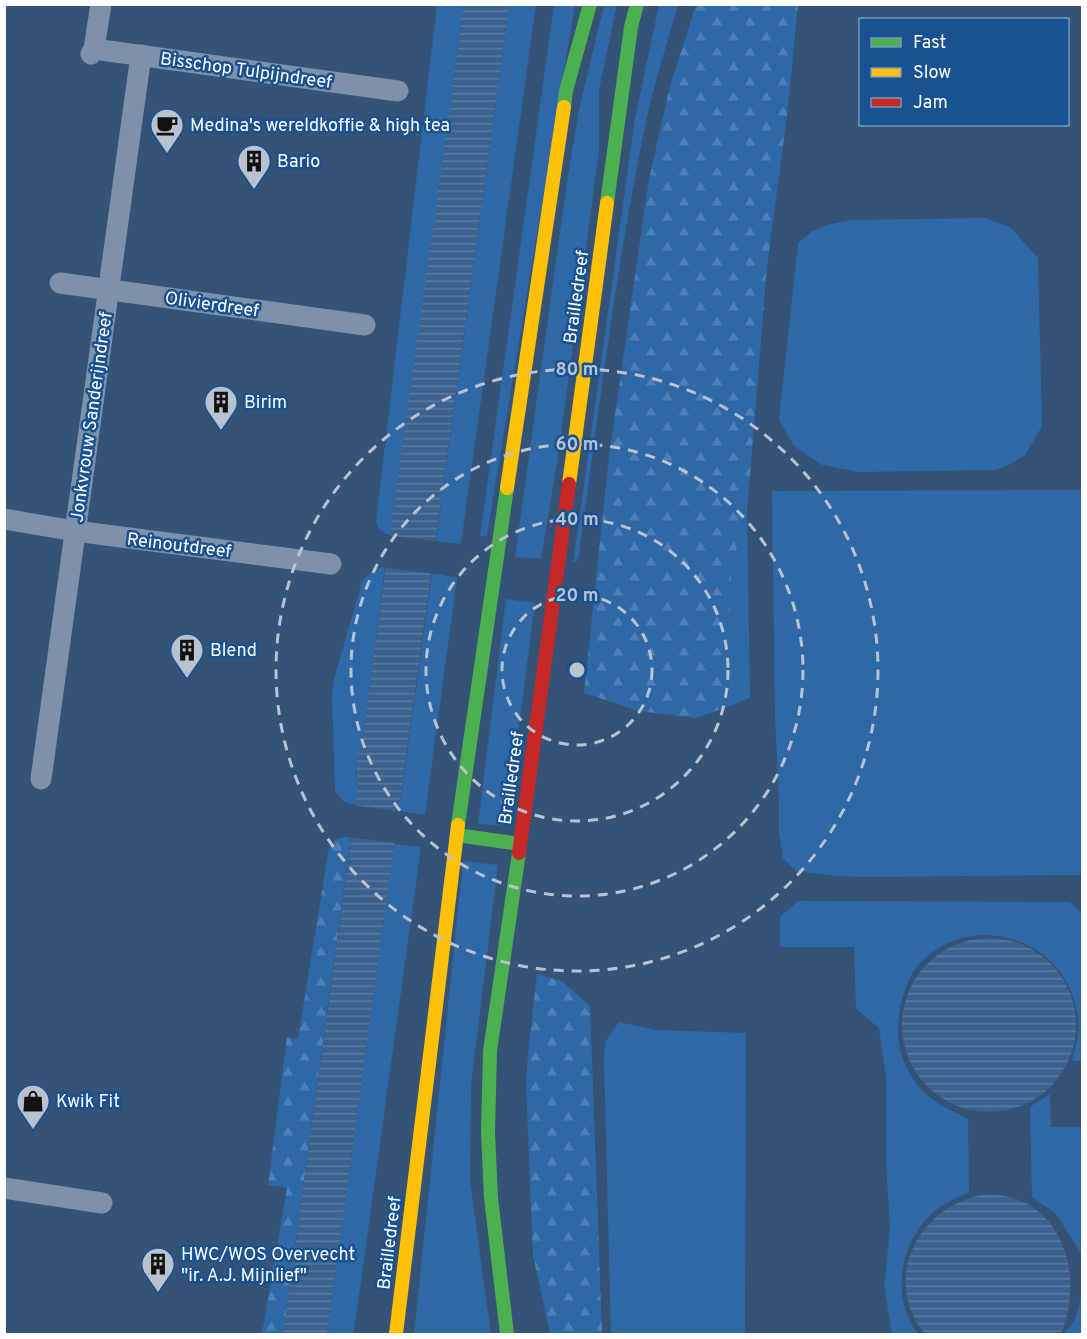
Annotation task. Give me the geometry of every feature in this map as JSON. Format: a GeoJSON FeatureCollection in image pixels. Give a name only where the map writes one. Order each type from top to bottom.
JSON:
{"type":"FeatureCollection","features":[{"type":"Feature","properties":{"kind":"main road","name":"Brailledreef"},"geometry":{"type":"LineString","coordinates":[[396,1335],[457,835],[566,91],[590,4]]}},
{"type":"Feature","properties":{"kind":"main road","name":"Brailledreef"},"geometry":{"type":"LineString","coordinates":[[507,1335],[491,1198],[488,1132],[490,1051],[631,27],[637,4]]}},
{"type":"Feature","properties":{"kind":"main road","name":"Brailledreef"},"geometry":{"type":"LineString","coordinates":[[457,835],[520,844]]}},
{"type":"Feature","properties":{"kind":"street","name":"Bisschop Tulpijndreef"},"geometry":{"type":"LineString","coordinates":[[101,4],[93,51],[141,55],[398,91]]}},
{"type":"Feature","properties":{"kind":"street","name":"Jonkvrouw Sanderijndreef"},"geometry":{"type":"LineString","coordinates":[[41,779],[141,55]]}},
{"type":"Feature","properties":{"kind":"street","name":"Olivierdreef"},"geometry":{"type":"LineString","coordinates":[[60,283],[365,325]]}},
{"type":"Feature","properties":{"kind":"street","name":"Reinoutdreef"},"geometry":{"type":"LineString","coordinates":[[4,519],[75,531],[331,564]]}},
{"type":"Feature","properties":{"kind":"street"},"geometry":{"type":"LineString","coordinates":[[4,1188],[102,1203]]}},
{"type":"Feature","properties":{"kind":"green space"},"geometry":{"type":"Polygon","coordinates":[[[437,5],[464,5],[390,535],[378,527],[376,521],[437,5]]]}},
{"type":"Feature","properties":{"kind":"green space"},"geometry":{"type":"Polygon","coordinates":[[[509,5],[536,5],[461,544],[436,541],[509,5]]]}},
{"type":"Feature","properties":{"kind":"green space"},"geometry":{"type":"Polygon","coordinates":[[[554,5],[575,5],[487,535],[483,537],[480,536],[554,5]]]}},
{"type":"Feature","properties":{"kind":"green space"},"geometry":{"type":"Polygon","coordinates":[[[604,5],[617,5],[599,90],[599,151],[558,457],[541,559],[515,557],[566,188],[579,109],[604,5]]]}},
{"type":"Feature","properties":{"kind":"green space"},"geometry":{"type":"Polygon","coordinates":[[[659,5],[678,5],[658,72],[632,192],[579,554],[577,561],[573,563],[635,118],[659,5]]]}},
{"type":"Feature","properties":{"kind":"green space"},"geometry":{"type":"Polygon","coordinates":[[[696,5],[798,5],[787,116],[767,266],[750,475],[731,579],[728,707],[696,718],[639,711],[584,693],[609,456],[649,179],[670,86],[696,5]]]}},
{"type":"Feature","properties":{"kind":"green space"},"geometry":{"type":"Polygon","coordinates":[[[985,218],[1011,228],[1038,258],[1042,426],[1025,455],[996,470],[859,472],[822,465],[794,446],[779,420],[798,243],[811,232],[826,225],[853,220],[985,218]]]}},
{"type":"Feature","properties":{"kind":"green space"},"geometry":{"type":"Polygon","coordinates":[[[750,475],[747,512],[750,698],[728,707],[731,579],[750,475]]]}},
{"type":"Feature","properties":{"kind":"green space"},"geometry":{"type":"Polygon","coordinates":[[[1082,490],[1082,875],[863,877],[796,871],[783,858],[779,832],[772,491],[1082,490]]]}},
{"type":"Feature","properties":{"kind":"green space"},"geometry":{"type":"Polygon","coordinates":[[[385,566],[362,747],[355,773],[359,783],[356,805],[344,802],[335,791],[332,693],[362,582],[371,572],[385,566]]]}},
{"type":"Feature","properties":{"kind":"green space"},"geometry":{"type":"Polygon","coordinates":[[[432,573],[457,578],[425,815],[399,811],[432,573]]]}},
{"type":"Feature","properties":{"kind":"green space"},"geometry":{"type":"Polygon","coordinates":[[[506,599],[535,603],[506,826],[478,824],[506,599]]]}},
{"type":"Feature","properties":{"kind":"green space"},"geometry":{"type":"Polygon","coordinates":[[[351,837],[283,1334],[262,1334],[287,1188],[268,1185],[287,1037],[298,1039],[329,848],[335,840],[351,837]]]}},
{"type":"Feature","properties":{"kind":"green space"},"geometry":{"type":"Polygon","coordinates":[[[394,844],[421,847],[355,1325],[353,1334],[327,1334],[394,844]]]}},
{"type":"Feature","properties":{"kind":"green space"},"geometry":{"type":"Polygon","coordinates":[[[463,861],[498,865],[471,1086],[470,1181],[491,1334],[414,1334],[463,861]]]}},
{"type":"Feature","properties":{"kind":"green space"},"geometry":{"type":"Polygon","coordinates":[[[798,901],[1070,902],[1082,914],[1082,1061],[1072,1061],[1079,1025],[1072,994],[1060,972],[1044,955],[1024,943],[1002,937],[979,936],[956,940],[934,951],[916,968],[908,983],[899,1016],[898,1032],[903,1060],[912,1078],[925,1093],[941,1105],[968,1119],[969,1192],[940,1207],[927,1219],[916,1233],[903,1266],[901,1284],[903,1302],[918,1334],[892,1334],[884,1285],[890,1230],[886,1161],[886,1076],[879,1028],[856,1009],[854,947],[780,947],[780,917],[798,901]]]}},
{"type":"Feature","properties":{"kind":"green space"},"geometry":{"type":"Polygon","coordinates":[[[537,974],[562,981],[590,1006],[602,1334],[550,1334],[533,1255],[526,1084],[537,974]]]}},
{"type":"Feature","properties":{"kind":"green space"},"geometry":{"type":"Polygon","coordinates":[[[619,1022],[656,1030],[746,1033],[745,1334],[611,1334],[604,1061],[605,1042],[619,1022]]]}},
{"type":"Feature","properties":{"kind":"green space"},"geometry":{"type":"Polygon","coordinates":[[[1050,1094],[1051,1127],[1082,1127],[1082,1284],[1081,1253],[1056,1214],[1032,1197],[1030,1107],[1050,1094]]]}},
{"type":"Feature","properties":{"kind":"green space"},"geometry":{"type":"Polygon","coordinates":[[[1082,1293],[1082,1334],[1064,1334],[1075,1320],[1082,1293]]]}},
{"type":"Feature","properties":{"kind":"shaded area"},"geometry":{"type":"Polygon","coordinates":[[[464,5],[509,5],[327,1334],[283,1334],[359,783],[356,765],[362,747],[464,5]]]}},
{"type":"Feature","properties":{"kind":"shaded area"},"geometry":{"type":"Polygon","coordinates":[[[989,938],[1022,945],[1037,953],[1050,964],[1061,977],[1069,992],[1076,1025],[1069,1058],[1061,1073],[1050,1086],[1037,1097],[1022,1105],[989,1112],[956,1105],[941,1097],[928,1086],[917,1073],[909,1058],[902,1025],[909,992],[917,977],[928,964],[941,953],[956,945],[989,938]]]}},
{"type":"Feature","properties":{"kind":"shaded area"},"geometry":{"type":"Polygon","coordinates":[[[981,1195],[1008,1197],[1030,1205],[1047,1220],[1060,1239],[1067,1261],[1070,1285],[1068,1310],[1061,1334],[925,1334],[912,1313],[906,1291],[907,1270],[912,1249],[924,1230],[939,1215],[958,1202],[981,1195]]]}},
{"type":"Feature","properties":{"kind":"pier"},"geometry":{"type":"Polygon","coordinates":[[[387,535],[439,542],[435,574],[382,567],[387,535]]]}},
{"type":"Feature","properties":{"kind":"pier"},"geometry":{"type":"Polygon","coordinates":[[[353,805],[402,812],[397,843],[348,837],[353,805]]]}},
{"type":"Feature","properties":{"kind":"traffic: fast"},"geometry":{"type":"LineString","coordinates":[[564,107],[566,91],[590,4]]}},
{"type":"Feature","properties":{"kind":"traffic: fast"},"geometry":{"type":"LineString","coordinates":[[607,203],[631,27],[637,4]]}},
{"type":"Feature","properties":{"kind":"traffic: fast"},"geometry":{"type":"LineString","coordinates":[[458,825],[507,488]]}},
{"type":"Feature","properties":{"kind":"traffic: fast"},"geometry":{"type":"LineString","coordinates":[[457,835],[520,844]]}},
{"type":"Feature","properties":{"kind":"traffic: fast"},"geometry":{"type":"LineString","coordinates":[[507,1334],[491,1198],[488,1132],[490,1051],[519,853]]}},
{"type":"Feature","properties":{"kind":"traffic: slow"},"geometry":{"type":"LineString","coordinates":[[507,488],[564,107]]}},
{"type":"Feature","properties":{"kind":"traffic: slow"},"geometry":{"type":"LineString","coordinates":[[569,484],[607,203]]}},
{"type":"Feature","properties":{"kind":"traffic: slow"},"geometry":{"type":"LineString","coordinates":[[396,1334],[458,825]]}},
{"type":"Feature","properties":{"kind":"traffic: jam"},"geometry":{"type":"LineString","coordinates":[[519,853],[569,484]]}},
{"type":"Feature","properties":{"kind":"place","name":"Medina's wereldkoffie & high tea"},"geometry":{"type":"Point","coordinates":[167,154]}},
{"type":"Feature","properties":{"kind":"place","name":"Bario"},"geometry":{"type":"Point","coordinates":[254,190]}},
{"type":"Feature","properties":{"kind":"place","name":"Birim"},"geometry":{"type":"Point","coordinates":[221,431]}},
{"type":"Feature","properties":{"kind":"place","name":"Blend"},"geometry":{"type":"Point","coordinates":[187,679]}},
{"type":"Feature","properties":{"kind":"place","name":"Kwik Fit"},"geometry":{"type":"Point","coordinates":[33,1130]}},
{"type":"Feature","properties":{"kind":"place","name":"HWC/WOS Overvecht \"ir. A.J. Mijnlief\""},"geometry":{"type":"Point","coordinates":[158,1293]}}]}
